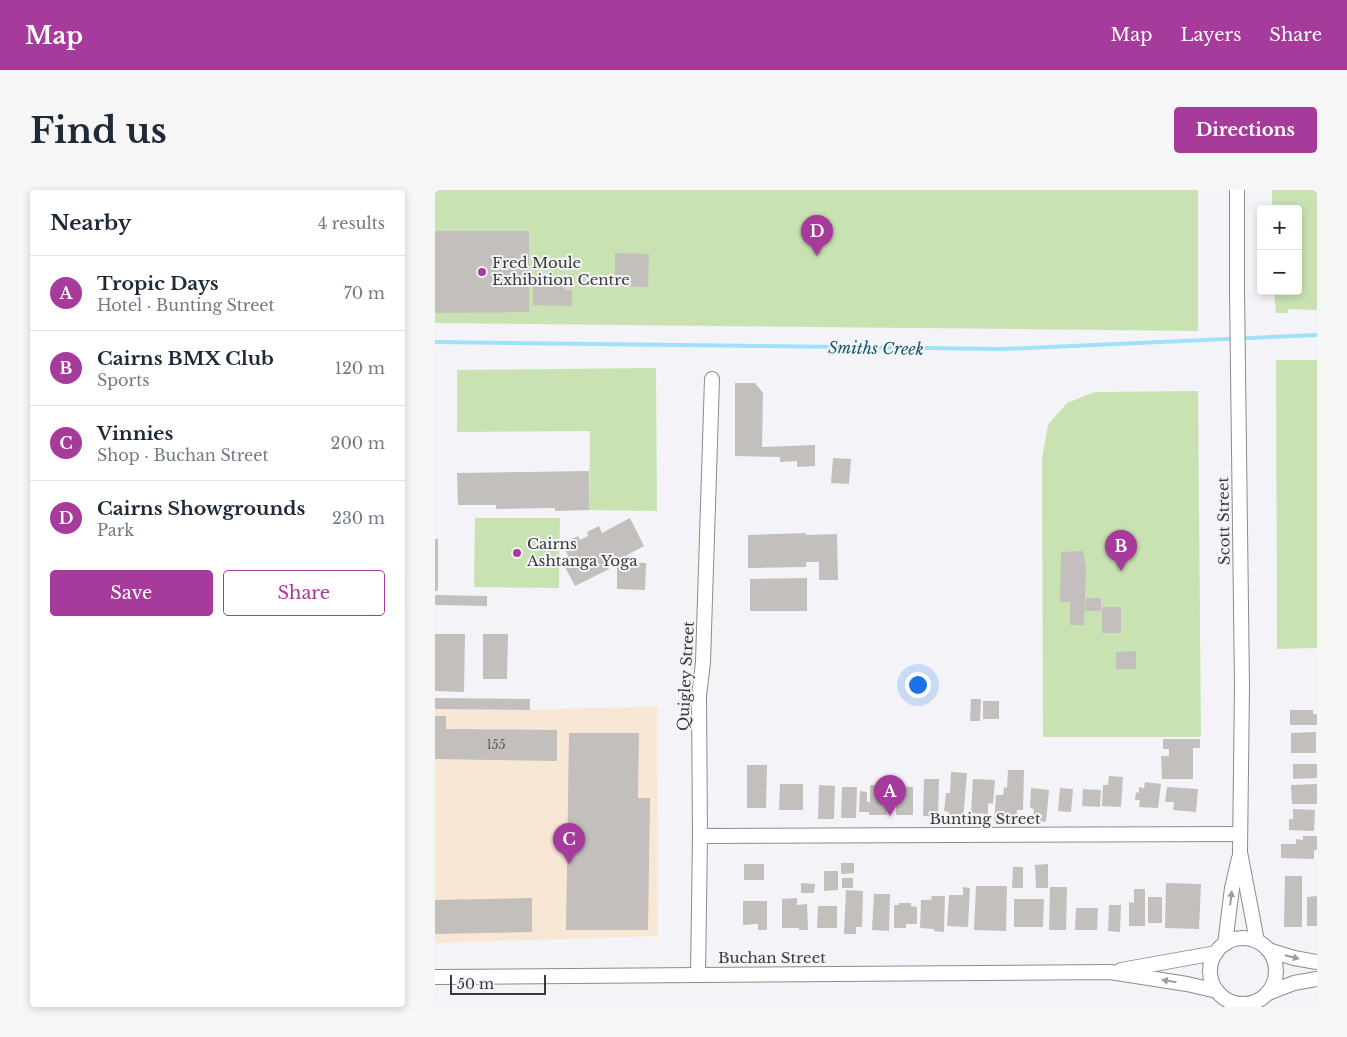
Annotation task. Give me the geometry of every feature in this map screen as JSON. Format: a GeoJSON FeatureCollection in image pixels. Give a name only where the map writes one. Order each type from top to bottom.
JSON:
{"type":"FeatureCollection","features":[{"type":"Feature","properties":{"kind":"street","name":"Scott Street"},"geometry":{"type":"LineString","coordinates":[[1237,190],[1242,686],[1240,852],[1257,941]]}},
{"type":"Feature","properties":{"kind":"street","name":"Quigley Street"},"geometry":{"type":"LineString","coordinates":[[698,975],[699,696],[703,662],[712,379]]}},
{"type":"Feature","properties":{"kind":"street","name":"Bunting Street"},"geometry":{"type":"LineString","coordinates":[[699,836],[1240,834]]}},
{"type":"Feature","properties":{"kind":"street","name":"Scott Street"},"geometry":{"type":"LineString","coordinates":[[1221,948],[1240,852]]}},
{"type":"Feature","properties":{"kind":"street"},"geometry":{"type":"LineString","coordinates":[[1317,962],[1294,958],[1269,950],[1257,941],[1241,938],[1221,948],[1210,968],[1212,982],[1221,998],[1241,1004],[1253,1003],[1264,999],[1294,983],[1317,979]]}},
{"type":"Feature","properties":{"kind":"street","name":"Buchan Street"},"geometry":{"type":"LineString","coordinates":[[1110,972],[1221,948]]}},
{"type":"Feature","properties":{"kind":"street"},"geometry":{"type":"LineString","coordinates":[[1264,999],[1274,984],[1276,970],[1274,959],[1269,950]]}},
{"type":"Feature","properties":{"kind":"street","name":"Buchan Street"},"geometry":{"type":"LineString","coordinates":[[435,977],[1110,972],[1187,984],[1221,998]]}},
{"type":"Feature","properties":{"kind":"shaded area"},"geometry":{"type":"Polygon","coordinates":[[[657,706],[658,936],[435,943],[435,709],[530,710],[657,706]]]}},
{"type":"Feature","properties":{"kind":"green space"},"geometry":{"type":"Polygon","coordinates":[[[435,190],[1198,190],[1198,331],[435,323],[435,190]]]}},
{"type":"Feature","properties":{"kind":"green space"},"geometry":{"type":"Polygon","coordinates":[[[1272,190],[1317,190],[1317,310],[1288,309],[1288,313],[1276,313],[1274,295],[1302,295],[1302,205],[1272,205],[1272,190]]]}},
{"type":"Feature","properties":{"kind":"green space"},"geometry":{"type":"Polygon","coordinates":[[[1276,360],[1317,360],[1317,648],[1277,649],[1276,360]]]}},
{"type":"Feature","properties":{"kind":"green space"},"geometry":{"type":"Polygon","coordinates":[[[656,368],[657,511],[589,510],[590,431],[457,432],[457,370],[656,368]]]}},
{"type":"Feature","properties":{"kind":"green space"},"geometry":{"type":"Polygon","coordinates":[[[1198,391],[1201,737],[1043,737],[1042,458],[1048,425],[1067,403],[1095,392],[1198,391]]]}},
{"type":"Feature","properties":{"kind":"green space","name":"Cairns Ashtanga Yoga"},"geometry":{"type":"Polygon","coordinates":[[[475,518],[560,518],[559,588],[474,587],[475,518]]]}},
{"type":"Feature","properties":{"kind":"building","name":"Fred Moule Exhibition Centre"},"geometry":{"type":"Polygon","coordinates":[[[435,231],[529,231],[529,312],[435,313],[435,231]]]}},
{"type":"Feature","properties":{"kind":"building"},"geometry":{"type":"Polygon","coordinates":[[[615,253],[649,254],[648,287],[615,286],[615,253]]]}},
{"type":"Feature","properties":{"kind":"building"},"geometry":{"type":"Polygon","coordinates":[[[533,284],[565,284],[565,290],[572,290],[572,306],[533,305],[533,284]]]}},
{"type":"Feature","properties":{"kind":"building"},"geometry":{"type":"Polygon","coordinates":[[[735,383],[755,383],[763,393],[762,447],[815,445],[815,466],[797,467],[797,461],[780,462],[780,457],[735,456],[735,383]]]}},
{"type":"Feature","properties":{"kind":"building"},"geometry":{"type":"Polygon","coordinates":[[[833,458],[851,459],[849,484],[831,483],[833,458]]]}},
{"type":"Feature","properties":{"kind":"building"},"geometry":{"type":"Polygon","coordinates":[[[589,471],[589,510],[555,511],[555,508],[496,509],[496,505],[458,505],[457,473],[589,471]]]}},
{"type":"Feature","properties":{"kind":"building"},"geometry":{"type":"Polygon","coordinates":[[[630,518],[644,546],[608,565],[609,569],[575,586],[565,567],[572,564],[562,544],[578,536],[580,540],[588,536],[587,532],[599,526],[602,533],[630,518]]]}},
{"type":"Feature","properties":{"kind":"building"},"geometry":{"type":"Polygon","coordinates":[[[806,533],[806,535],[837,534],[838,580],[819,580],[819,562],[806,562],[806,567],[748,568],[748,535],[806,533]]]}},
{"type":"Feature","properties":{"kind":"building"},"geometry":{"type":"Polygon","coordinates":[[[435,539],[438,539],[438,591],[435,591],[435,539]]]}},
{"type":"Feature","properties":{"kind":"building"},"geometry":{"type":"Polygon","coordinates":[[[1083,551],[1086,568],[1084,625],[1070,625],[1070,602],[1060,602],[1061,552],[1083,551]]]}},
{"type":"Feature","properties":{"kind":"building"},"geometry":{"type":"Polygon","coordinates":[[[617,562],[646,563],[645,590],[617,589],[617,562]]]}},
{"type":"Feature","properties":{"kind":"building"},"geometry":{"type":"Polygon","coordinates":[[[807,578],[807,611],[750,611],[750,579],[807,578]]]}},
{"type":"Feature","properties":{"kind":"building"},"geometry":{"type":"Polygon","coordinates":[[[435,595],[487,596],[487,606],[435,605],[435,595]]]}},
{"type":"Feature","properties":{"kind":"building"},"geometry":{"type":"Polygon","coordinates":[[[1086,598],[1101,598],[1101,611],[1085,611],[1086,598]]]}},
{"type":"Feature","properties":{"kind":"building"},"geometry":{"type":"Polygon","coordinates":[[[1102,607],[1121,607],[1121,633],[1102,633],[1102,607]]]}},
{"type":"Feature","properties":{"kind":"building"},"geometry":{"type":"Polygon","coordinates":[[[435,634],[465,634],[464,692],[435,691],[435,634]]]}},
{"type":"Feature","properties":{"kind":"building"},"geometry":{"type":"Polygon","coordinates":[[[483,634],[508,634],[507,679],[483,679],[483,634]]]}},
{"type":"Feature","properties":{"kind":"building"},"geometry":{"type":"Polygon","coordinates":[[[1136,651],[1136,669],[1116,669],[1116,652],[1136,651]]]}},
{"type":"Feature","properties":{"kind":"building"},"geometry":{"type":"Polygon","coordinates":[[[435,698],[530,699],[530,710],[435,709],[435,698]]]}},
{"type":"Feature","properties":{"kind":"building"},"geometry":{"type":"Polygon","coordinates":[[[971,699],[981,699],[980,721],[970,721],[971,699]]]}},
{"type":"Feature","properties":{"kind":"building"},"geometry":{"type":"Polygon","coordinates":[[[983,701],[999,701],[999,719],[983,719],[983,701]]]}},
{"type":"Feature","properties":{"kind":"building"},"geometry":{"type":"Polygon","coordinates":[[[1290,710],[1313,710],[1313,714],[1317,714],[1317,725],[1290,725],[1290,710]]]}},
{"type":"Feature","properties":{"kind":"building"},"geometry":{"type":"Polygon","coordinates":[[[435,716],[446,716],[446,729],[557,730],[557,761],[435,759],[435,716]]]}},
{"type":"Feature","properties":{"kind":"building"},"geometry":{"type":"Polygon","coordinates":[[[1316,732],[1316,753],[1291,753],[1291,733],[1316,732]]]}},
{"type":"Feature","properties":{"kind":"building"},"geometry":{"type":"Polygon","coordinates":[[[569,733],[639,733],[638,798],[650,798],[648,930],[566,930],[569,733]]]}},
{"type":"Feature","properties":{"kind":"building"},"geometry":{"type":"Polygon","coordinates":[[[1163,739],[1200,739],[1200,748],[1193,748],[1193,779],[1162,779],[1161,756],[1169,756],[1169,749],[1163,749],[1163,739]]]}},
{"type":"Feature","properties":{"kind":"building"},"geometry":{"type":"Polygon","coordinates":[[[1293,764],[1317,764],[1317,778],[1293,779],[1293,764]]]}},
{"type":"Feature","properties":{"kind":"building"},"geometry":{"type":"Polygon","coordinates":[[[747,765],[767,765],[766,808],[747,808],[747,765]]]}},
{"type":"Feature","properties":{"kind":"building"},"geometry":{"type":"Polygon","coordinates":[[[1008,770],[1024,770],[1023,810],[1017,810],[1016,823],[994,822],[996,795],[1003,795],[1004,787],[1007,788],[1008,770]]]}},
{"type":"Feature","properties":{"kind":"building"},"geometry":{"type":"Polygon","coordinates":[[[951,772],[967,773],[963,820],[948,819],[949,812],[944,811],[946,793],[950,793],[951,772]]]}},
{"type":"Feature","properties":{"kind":"building"},"geometry":{"type":"Polygon","coordinates":[[[1109,776],[1123,777],[1121,807],[1102,806],[1103,785],[1108,785],[1109,776]]]}},
{"type":"Feature","properties":{"kind":"building"},"geometry":{"type":"Polygon","coordinates":[[[924,779],[939,779],[938,817],[923,816],[924,779]]]}},
{"type":"Feature","properties":{"kind":"building"},"geometry":{"type":"Polygon","coordinates":[[[973,779],[995,780],[993,804],[988,803],[988,814],[971,813],[973,779]]]}},
{"type":"Feature","properties":{"kind":"building"},"geometry":{"type":"Polygon","coordinates":[[[1145,782],[1161,784],[1158,808],[1139,807],[1140,800],[1135,800],[1136,792],[1139,793],[1139,787],[1144,788],[1145,782]]]}},
{"type":"Feature","properties":{"kind":"building"},"geometry":{"type":"Polygon","coordinates":[[[780,784],[803,784],[803,810],[779,810],[780,784]]]}},
{"type":"Feature","properties":{"kind":"building"},"geometry":{"type":"Polygon","coordinates":[[[1317,784],[1317,804],[1292,804],[1291,785],[1317,784]]]}},
{"type":"Feature","properties":{"kind":"building"},"geometry":{"type":"Polygon","coordinates":[[[819,785],[835,786],[834,819],[818,819],[819,785]]]}},
{"type":"Feature","properties":{"kind":"building"},"geometry":{"type":"Polygon","coordinates":[[[870,785],[882,785],[882,793],[888,793],[887,815],[869,815],[869,812],[859,812],[860,791],[867,792],[867,802],[870,802],[870,785]]]}},
{"type":"Feature","properties":{"kind":"building"},"geometry":{"type":"Polygon","coordinates":[[[896,786],[913,787],[913,815],[896,815],[896,786]]]}},
{"type":"Feature","properties":{"kind":"building"},"geometry":{"type":"Polygon","coordinates":[[[842,787],[857,787],[856,818],[841,818],[842,787]]]}},
{"type":"Feature","properties":{"kind":"building"},"geometry":{"type":"Polygon","coordinates":[[[1167,787],[1198,789],[1196,812],[1173,810],[1174,802],[1165,802],[1167,787]]]}},
{"type":"Feature","properties":{"kind":"building"},"geometry":{"type":"Polygon","coordinates":[[[1031,788],[1049,790],[1046,822],[1033,821],[1034,809],[1030,808],[1031,788]]]}},
{"type":"Feature","properties":{"kind":"building"},"geometry":{"type":"Polygon","coordinates":[[[1060,788],[1073,789],[1071,812],[1058,811],[1060,788]]]}},
{"type":"Feature","properties":{"kind":"building"},"geometry":{"type":"Polygon","coordinates":[[[1083,789],[1101,790],[1100,807],[1082,806],[1083,789]]]}},
{"type":"Feature","properties":{"kind":"building"},"geometry":{"type":"Polygon","coordinates":[[[1293,809],[1315,810],[1314,831],[1289,830],[1289,819],[1293,819],[1293,809]]]}},
{"type":"Feature","properties":{"kind":"building"},"geometry":{"type":"Polygon","coordinates":[[[1303,836],[1317,836],[1317,850],[1314,850],[1314,859],[1281,858],[1281,844],[1296,844],[1296,839],[1303,840],[1303,836]]]}},
{"type":"Feature","properties":{"kind":"building"},"geometry":{"type":"Polygon","coordinates":[[[841,863],[854,863],[854,873],[841,874],[841,863]]]}},
{"type":"Feature","properties":{"kind":"building"},"geometry":{"type":"Polygon","coordinates":[[[744,864],[764,864],[764,880],[744,880],[744,864]]]}},
{"type":"Feature","properties":{"kind":"building"},"geometry":{"type":"Polygon","coordinates":[[[1048,864],[1048,888],[1036,888],[1035,865],[1048,864]]]}},
{"type":"Feature","properties":{"kind":"building"},"geometry":{"type":"Polygon","coordinates":[[[1013,867],[1023,867],[1023,888],[1012,888],[1013,867]]]}},
{"type":"Feature","properties":{"kind":"building"},"geometry":{"type":"Polygon","coordinates":[[[824,871],[838,871],[838,890],[824,891],[824,871]]]}},
{"type":"Feature","properties":{"kind":"building"},"geometry":{"type":"Polygon","coordinates":[[[1285,876],[1302,876],[1302,927],[1284,927],[1285,876]]]}},
{"type":"Feature","properties":{"kind":"building"},"geometry":{"type":"Polygon","coordinates":[[[842,878],[853,878],[853,888],[842,888],[842,878]]]}},
{"type":"Feature","properties":{"kind":"building"},"geometry":{"type":"Polygon","coordinates":[[[801,883],[815,884],[814,893],[801,893],[801,883]]]}},
{"type":"Feature","properties":{"kind":"building"},"geometry":{"type":"Polygon","coordinates":[[[1166,883],[1201,884],[1199,929],[1165,928],[1166,883]]]}},
{"type":"Feature","properties":{"kind":"building"},"geometry":{"type":"Polygon","coordinates":[[[976,886],[1007,886],[1006,931],[974,930],[976,886]]]}},
{"type":"Feature","properties":{"kind":"building"},"geometry":{"type":"Polygon","coordinates":[[[963,887],[970,888],[968,927],[947,926],[949,895],[963,895],[963,887]]]}},
{"type":"Feature","properties":{"kind":"building"},"geometry":{"type":"Polygon","coordinates":[[[1050,887],[1067,887],[1066,930],[1049,930],[1050,887]]]}},
{"type":"Feature","properties":{"kind":"building"},"geometry":{"type":"Polygon","coordinates":[[[1134,889],[1145,889],[1145,926],[1129,926],[1129,902],[1134,903],[1134,889]]]}},
{"type":"Feature","properties":{"kind":"building"},"geometry":{"type":"Polygon","coordinates":[[[846,890],[863,891],[862,927],[856,927],[856,934],[844,934],[846,890]]]}},
{"type":"Feature","properties":{"kind":"building"},"geometry":{"type":"Polygon","coordinates":[[[874,894],[890,894],[889,931],[872,930],[874,894]]]}},
{"type":"Feature","properties":{"kind":"building"},"geometry":{"type":"Polygon","coordinates":[[[932,896],[945,896],[944,932],[920,928],[921,900],[931,900],[932,896]]]}},
{"type":"Feature","properties":{"kind":"building"},"geometry":{"type":"Polygon","coordinates":[[[1317,896],[1317,926],[1307,926],[1307,897],[1317,896]]]}},
{"type":"Feature","properties":{"kind":"building"},"geometry":{"type":"Polygon","coordinates":[[[1148,897],[1162,897],[1162,923],[1148,923],[1148,897]]]}},
{"type":"Feature","properties":{"kind":"building"},"geometry":{"type":"Polygon","coordinates":[[[532,898],[532,932],[435,934],[435,900],[532,898]]]}},
{"type":"Feature","properties":{"kind":"building"},"geometry":{"type":"Polygon","coordinates":[[[797,898],[797,905],[807,904],[808,930],[782,928],[782,899],[797,898]]]}},
{"type":"Feature","properties":{"kind":"building"},"geometry":{"type":"Polygon","coordinates":[[[1014,899],[1044,899],[1043,927],[1014,927],[1014,899]]]}},
{"type":"Feature","properties":{"kind":"building"},"geometry":{"type":"Polygon","coordinates":[[[743,901],[767,901],[767,930],[758,930],[758,924],[743,925],[743,901]]]}},
{"type":"Feature","properties":{"kind":"building"},"geometry":{"type":"Polygon","coordinates":[[[899,903],[911,903],[911,906],[917,907],[917,924],[906,924],[906,928],[894,928],[894,905],[899,905],[899,903]]]}},
{"type":"Feature","properties":{"kind":"building"},"geometry":{"type":"Polygon","coordinates":[[[1109,905],[1121,905],[1120,932],[1108,931],[1109,905]]]}},
{"type":"Feature","properties":{"kind":"building"},"geometry":{"type":"Polygon","coordinates":[[[818,906],[837,906],[837,928],[817,928],[818,906]]]}},
{"type":"Feature","properties":{"kind":"building"},"geometry":{"type":"Polygon","coordinates":[[[1076,908],[1098,908],[1097,930],[1075,930],[1076,908]]]}},
{"type":"Feature","properties":{"kind":"waterway","name":"Smiths Creek"},"geometry":{"type":"LineString","coordinates":[[435,342],[1002,349],[1317,335]]}},
{"type":"Feature","properties":{"kind":"place","name":"Cairns Showgrounds"},"geometry":{"type":"Point","coordinates":[817,256]}},
{"type":"Feature","properties":{"kind":"place","name":"Fred Moule Exhibition Centre"},"geometry":{"type":"Point","coordinates":[482,272]}},
{"type":"Feature","properties":{"kind":"place","name":"Cairns Ashtanga Yoga"},"geometry":{"type":"Point","coordinates":[517,553]}},
{"type":"Feature","properties":{"kind":"place","name":"Cairns BMX Club"},"geometry":{"type":"Point","coordinates":[1121,571]}},
{"type":"Feature","properties":{"kind":"place","name":"Tropic Days"},"geometry":{"type":"Point","coordinates":[890,816]}},
{"type":"Feature","properties":{"kind":"place","name":"Vinnies"},"geometry":{"type":"Point","coordinates":[569,864]}}]}
